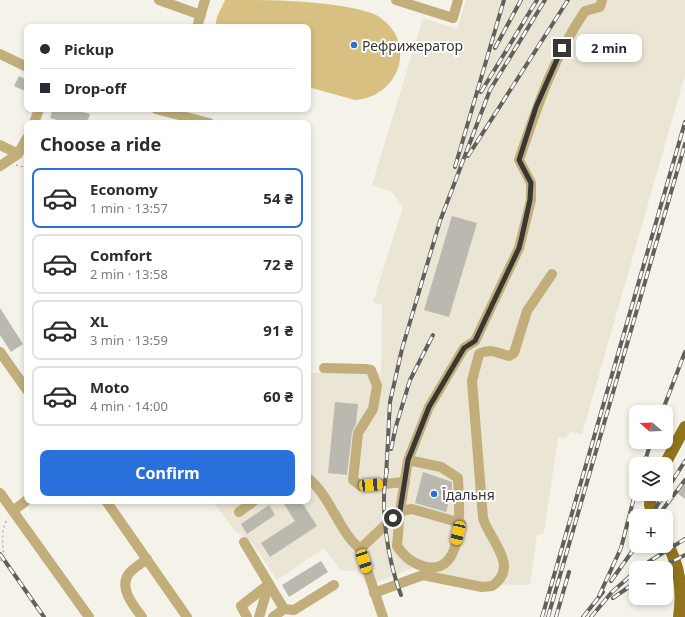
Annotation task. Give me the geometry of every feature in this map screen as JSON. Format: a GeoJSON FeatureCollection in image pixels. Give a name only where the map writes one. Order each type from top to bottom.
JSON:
{"type":"FeatureCollection","features":[{"type":"Feature","properties":{"kind":"main road"},"geometry":{"type":"LineString","coordinates":[[669,457],[685,427]]}},
{"type":"Feature","properties":{"kind":"main road"},"geometry":{"type":"LineString","coordinates":[[671,553],[683,591],[679,617]]}},
{"type":"Feature","properties":{"kind":"street"},"geometry":{"type":"LineString","coordinates":[[160,0],[201,15]]}},
{"type":"Feature","properties":{"kind":"street"},"geometry":{"type":"LineString","coordinates":[[198,24],[205,0]]}},
{"type":"Feature","properties":{"kind":"street"},"geometry":{"type":"LineString","coordinates":[[396,0],[453,18],[458,0]]}},
{"type":"Feature","properties":{"kind":"street"},"geometry":{"type":"LineString","coordinates":[[408,460],[441,467],[458,478],[460,523],[452,554],[445,564],[440,567],[425,567],[418,565],[408,559],[397,546],[400,511],[408,460],[429,407],[464,348],[475,341],[519,248],[530,200],[531,183],[519,160],[536,107],[567,38],[585,11],[600,7],[602,0]]}},
{"type":"Feature","properties":{"kind":"street"},"geometry":{"type":"LineString","coordinates":[[0,54],[24,65]]}},
{"type":"Feature","properties":{"kind":"street"},"geometry":{"type":"LineString","coordinates":[[172,115],[195,120]]}},
{"type":"Feature","properties":{"kind":"street"},"geometry":{"type":"LineString","coordinates":[[0,166],[18,154],[24,143]]}},
{"type":"Feature","properties":{"kind":"street"},"geometry":{"type":"LineString","coordinates":[[0,145],[18,154]]}},
{"type":"Feature","properties":{"kind":"street"},"geometry":{"type":"LineString","coordinates":[[373,589],[423,575],[482,587],[492,586],[502,576],[504,568],[502,557],[485,525],[483,518],[472,381],[479,354],[484,351],[490,351],[508,356],[514,353],[527,310],[552,274]]}},
{"type":"Feature","properties":{"kind":"street"},"geometry":{"type":"LineString","coordinates":[[0,352],[24,386]]}},
{"type":"Feature","properties":{"kind":"street"},"geometry":{"type":"LineString","coordinates":[[324,368],[366,369],[371,370],[375,378],[376,386],[373,409],[358,433],[352,480],[361,486],[405,482]]}},
{"type":"Feature","properties":{"kind":"street"},"geometry":{"type":"LineString","coordinates":[[311,482],[331,506],[353,543],[360,549],[384,617]]}},
{"type":"Feature","properties":{"kind":"street"},"geometry":{"type":"LineString","coordinates":[[0,493],[89,617]]}},
{"type":"Feature","properties":{"kind":"street"},"geometry":{"type":"LineString","coordinates":[[13,511],[24,502]]}},
{"type":"Feature","properties":{"kind":"street"},"geometry":{"type":"LineString","coordinates":[[108,504],[187,617]]}},
{"type":"Feature","properties":{"kind":"street"},"geometry":{"type":"LineString","coordinates":[[239,512],[250,504]]}},
{"type":"Feature","properties":{"kind":"street"},"geometry":{"type":"LineString","coordinates":[[360,549],[400,511],[412,509],[460,523]]}},
{"type":"Feature","properties":{"kind":"street"},"geometry":{"type":"LineString","coordinates":[[244,542],[284,609]]}},
{"type":"Feature","properties":{"kind":"street"},"geometry":{"type":"LineString","coordinates":[[142,617],[127,596],[126,580],[128,574],[147,559]]}},
{"type":"Feature","properties":{"kind":"street"},"geometry":{"type":"LineString","coordinates":[[247,617],[240,606],[270,584]]}},
{"type":"Feature","properties":{"kind":"street"},"geometry":{"type":"LineString","coordinates":[[259,617],[270,584]]}},
{"type":"Feature","properties":{"kind":"street"},"geometry":{"type":"LineString","coordinates":[[273,617],[284,609],[294,610],[334,585]]}},
{"type":"Feature","properties":{"kind":"path"},"geometry":{"type":"LineString","coordinates":[[0,561],[4,556],[2,545],[3,529],[13,511]]}},
{"type":"Feature","properties":{"kind":"shaded area","name":"Рефрижератор"},"geometry":{"type":"Polygon","coordinates":[[[225,0],[318,3],[337,5],[372,13],[387,23],[396,36],[400,50],[399,64],[394,77],[384,88],[371,96],[355,100],[311,88],[311,24],[216,24],[217,17],[225,0]]]}},
{"type":"Feature","properties":{"kind":"shaded area"},"geometry":{"type":"Polygon","coordinates":[[[466,0],[685,0],[685,75],[582,434],[570,432],[566,438],[558,438],[544,533],[537,535],[530,585],[481,584],[412,568],[369,586],[356,571],[342,571],[324,548],[277,580],[251,541],[235,531],[214,504],[311,504],[311,373],[381,372],[382,305],[373,302],[403,207],[392,192],[372,185],[423,18],[457,29],[466,0]]]}},
{"type":"Feature","properties":{"kind":"building"},"geometry":{"type":"Polygon","coordinates":[[[19,76],[24,78],[24,91],[14,86],[19,76]]]}},
{"type":"Feature","properties":{"kind":"building"},"geometry":{"type":"Polygon","coordinates":[[[52,112],[82,112],[90,114],[88,120],[57,120],[50,118],[52,112]]]}},
{"type":"Feature","properties":{"kind":"building"},"geometry":{"type":"Polygon","coordinates":[[[452,216],[477,223],[449,317],[424,310],[452,216]]]}},
{"type":"Feature","properties":{"kind":"building"},"geometry":{"type":"Polygon","coordinates":[[[0,308],[23,344],[11,352],[0,335],[0,308]]]}},
{"type":"Feature","properties":{"kind":"building"},"geometry":{"type":"Polygon","coordinates":[[[335,402],[358,404],[356,424],[352,432],[347,475],[328,473],[335,402]]]}},
{"type":"Feature","properties":{"kind":"building","name":"Їдальня"},"geometry":{"type":"Polygon","coordinates":[[[423,472],[452,482],[452,491],[446,512],[415,503],[423,472]]]}},
{"type":"Feature","properties":{"kind":"building"},"geometry":{"type":"Polygon","coordinates":[[[685,482],[685,499],[677,493],[685,482]]]}},
{"type":"Feature","properties":{"kind":"building"},"geometry":{"type":"Polygon","coordinates":[[[284,504],[303,504],[317,526],[270,557],[261,543],[295,521],[284,504]]]}},
{"type":"Feature","properties":{"kind":"building"},"geometry":{"type":"Polygon","coordinates":[[[269,505],[275,515],[247,534],[241,524],[269,505]]]}},
{"type":"Feature","properties":{"kind":"building"},"geometry":{"type":"Polygon","coordinates":[[[321,561],[328,572],[289,597],[282,585],[321,561]]]}},
{"type":"Feature","properties":{"kind":"railway"},"geometry":{"type":"LineString","coordinates":[[455,167],[504,0]]}},
{"type":"Feature","properties":{"kind":"railway"},"geometry":{"type":"LineString","coordinates":[[495,48],[521,0]]}},
{"type":"Feature","properties":{"kind":"railway"},"geometry":{"type":"LineString","coordinates":[[481,92],[537,0]]}},
{"type":"Feature","properties":{"kind":"railway"},"geometry":{"type":"LineString","coordinates":[[386,476],[390,402],[402,349],[440,221],[490,90],[545,0]]}},
{"type":"Feature","properties":{"kind":"railway"},"geometry":{"type":"LineString","coordinates":[[468,156],[568,0]]}},
{"type":"Feature","properties":{"kind":"railway"},"geometry":{"type":"LineString","coordinates":[[542,617],[685,122]]}},
{"type":"Feature","properties":{"kind":"railway"},"geometry":{"type":"LineString","coordinates":[[548,617],[685,144]]}},
{"type":"Feature","properties":{"kind":"railway"},"geometry":{"type":"LineString","coordinates":[[391,449],[396,426],[410,380],[433,335]]}},
{"type":"Feature","properties":{"kind":"railway"},"geometry":{"type":"LineString","coordinates":[[665,405],[685,352]]}},
{"type":"Feature","properties":{"kind":"railway"},"geometry":{"type":"LineString","coordinates":[[646,457],[649,449]]}},
{"type":"Feature","properties":{"kind":"railway"},"geometry":{"type":"LineString","coordinates":[[673,480],[685,461]]}},
{"type":"Feature","properties":{"kind":"railway"},"geometry":{"type":"LineString","coordinates":[[387,470],[384,517],[392,566],[401,595]]}},
{"type":"Feature","properties":{"kind":"railway"},"geometry":{"type":"LineString","coordinates":[[663,509],[685,480]]}},
{"type":"Feature","properties":{"kind":"railway"},"geometry":{"type":"LineString","coordinates":[[599,596],[621,548],[633,501]]}},
{"type":"Feature","properties":{"kind":"railway"},"geometry":{"type":"LineString","coordinates":[[655,509],[660,501]]}},
{"type":"Feature","properties":{"kind":"railway"},"geometry":{"type":"LineString","coordinates":[[650,561],[685,539]]}},
{"type":"Feature","properties":{"kind":"railway"},"geometry":{"type":"LineString","coordinates":[[611,581],[631,553]]}},
{"type":"Feature","properties":{"kind":"railway"},"geometry":{"type":"LineString","coordinates":[[0,554],[44,617]]}},
{"type":"Feature","properties":{"kind":"railway"},"geometry":{"type":"LineString","coordinates":[[673,561],[685,555]]}},
{"type":"Feature","properties":{"kind":"railway"},"geometry":{"type":"LineString","coordinates":[[556,617],[569,572]]}},
{"type":"Feature","properties":{"kind":"railway"},"geometry":{"type":"LineString","coordinates":[[591,617],[612,592],[629,577]]}},
{"type":"Feature","properties":{"kind":"railway"},"geometry":{"type":"LineString","coordinates":[[613,598],[629,587]]}},
{"type":"Feature","properties":{"kind":"railway"},"geometry":{"type":"LineString","coordinates":[[583,617],[603,592]]}},
{"type":"Feature","properties":{"kind":"place","name":"Рефрижератор"},"geometry":{"type":"Point","coordinates":[354,45]}},
{"type":"Feature","properties":{"kind":"place","name":"Їдальня"},"geometry":{"type":"Point","coordinates":[434,494]}},
{"type":"Feature","properties":{"kind":"route"},"geometry":{"type":"LineString","coordinates":[[393,518],[400,511],[408,460],[429,407],[464,348],[475,341],[519,248],[530,200],[531,183],[519,160],[536,107],[562,48]]}}]}
